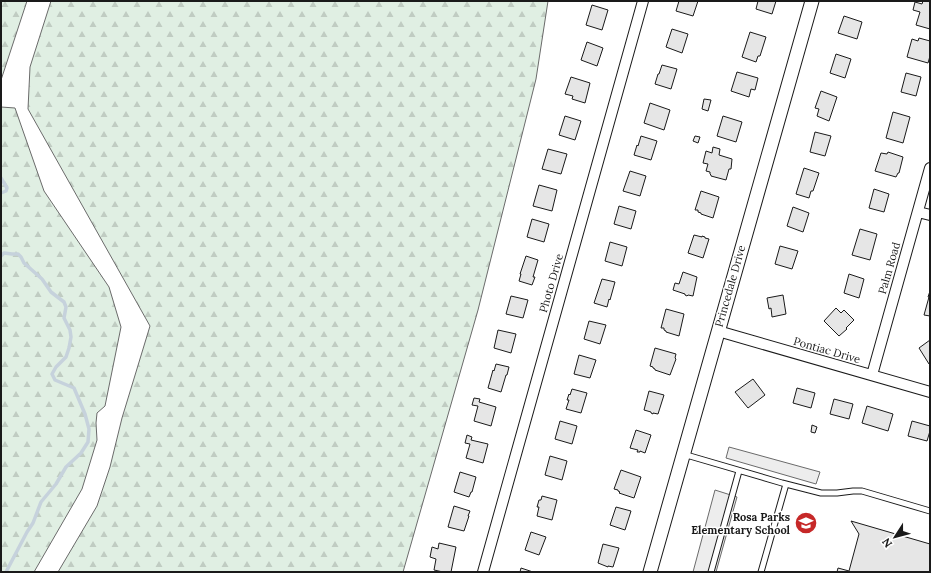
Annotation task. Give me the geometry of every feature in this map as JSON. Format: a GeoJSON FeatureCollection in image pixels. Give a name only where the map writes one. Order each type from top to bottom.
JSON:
{"type":"FeatureCollection","features":[{"type":"Feature","properties":{"kind":"street","name":"Photo Drive"},"geometry":{"type":"LineString","coordinates":[[483,572],[643,1]]}},
{"type":"Feature","properties":{"kind":"street","name":"Princedale Drive"},"geometry":{"type":"LineString","coordinates":[[650,572],[812,1]]}},
{"type":"Feature","properties":{"kind":"street","name":"Palm Road"},"geometry":{"type":"LineString","coordinates":[[872,375],[930,168]]}},
{"type":"Feature","properties":{"kind":"street"},"geometry":{"type":"LineString","coordinates":[[918,212],[930,215]]}},
{"type":"Feature","properties":{"kind":"street","name":"Pontiac Drive"},"geometry":{"type":"LineString","coordinates":[[718,331],[930,392]]}},
{"type":"Feature","properties":{"kind":"lane"},"geometry":{"type":"LineString","coordinates":[[683,454],[739,471],[826,494],[862,491],[930,510]]}},
{"type":"Feature","properties":{"kind":"lane"},"geometry":{"type":"LineString","coordinates":[[711,572],[739,471]]}},
{"type":"Feature","properties":{"kind":"lane"},"geometry":{"type":"LineString","coordinates":[[761,572],[786,484]]}},
{"type":"Feature","properties":{"kind":"green space"},"geometry":{"type":"Polygon","coordinates":[[[1,1],[27,1],[1,80],[1,1]]]}},
{"type":"Feature","properties":{"kind":"green space"},"geometry":{"type":"Polygon","coordinates":[[[51,1],[548,1],[536,79],[478,310],[403,572],[58,572],[97,506],[110,467],[122,418],[150,326],[28,109],[30,67],[51,1]]]}},
{"type":"Feature","properties":{"kind":"green space"},"geometry":{"type":"Polygon","coordinates":[[[1,107],[15,108],[44,191],[109,287],[121,327],[105,406],[97,413],[97,440],[82,489],[34,572],[1,572],[1,107]]]}},
{"type":"Feature","properties":{"kind":"shaded area"},"geometry":{"type":"Polygon","coordinates":[[[729,447],[820,472],[816,484],[726,458],[729,447]]]}},
{"type":"Feature","properties":{"kind":"shaded area"},"geometry":{"type":"Polygon","coordinates":[[[715,490],[737,497],[716,572],[693,572],[715,490]]]}},
{"type":"Feature","properties":{"kind":"building"},"geometry":{"type":"Polygon","coordinates":[[[679,1],[698,1],[693,16],[676,11],[679,1]]]}},
{"type":"Feature","properties":{"kind":"building"},"geometry":{"type":"Polygon","coordinates":[[[758,1],[776,1],[772,14],[756,9],[758,1]]]}},
{"type":"Feature","properties":{"kind":"building"},"geometry":{"type":"Polygon","coordinates":[[[923,1],[930,1],[930,29],[916,25],[920,12],[913,10],[915,2],[922,4],[923,1]]]}},
{"type":"Feature","properties":{"kind":"building"},"geometry":{"type":"Polygon","coordinates":[[[592,5],[608,10],[602,30],[586,25],[592,5]]]}},
{"type":"Feature","properties":{"kind":"building"},"geometry":{"type":"Polygon","coordinates":[[[844,16],[862,22],[857,39],[838,33],[844,16]]]}},
{"type":"Feature","properties":{"kind":"building"},"geometry":{"type":"Polygon","coordinates":[[[672,29],[688,34],[682,53],[666,47],[672,29]]]}},
{"type":"Feature","properties":{"kind":"building"},"geometry":{"type":"Polygon","coordinates":[[[750,32],[766,37],[760,56],[758,56],[756,62],[742,57],[750,32]]]}},
{"type":"Feature","properties":{"kind":"building"},"geometry":{"type":"Polygon","coordinates":[[[919,38],[930,41],[930,56],[928,63],[907,57],[912,39],[918,41],[919,38]]]}},
{"type":"Feature","properties":{"kind":"building"},"geometry":{"type":"Polygon","coordinates":[[[587,42],[603,48],[597,66],[581,60],[587,42]]]}},
{"type":"Feature","properties":{"kind":"building"},"geometry":{"type":"Polygon","coordinates":[[[836,54],[851,59],[845,78],[830,73],[836,54]]]}},
{"type":"Feature","properties":{"kind":"building"},"geometry":{"type":"Polygon","coordinates":[[[662,65],[677,69],[671,89],[655,84],[662,65]]]}},
{"type":"Feature","properties":{"kind":"building"},"geometry":{"type":"Polygon","coordinates":[[[737,72],[758,78],[755,90],[751,89],[749,97],[731,91],[737,72]]]}},
{"type":"Feature","properties":{"kind":"building"},"geometry":{"type":"Polygon","coordinates":[[[906,73],[921,77],[916,96],[901,92],[906,73]]]}},
{"type":"Feature","properties":{"kind":"building"},"geometry":{"type":"Polygon","coordinates":[[[571,77],[590,83],[585,103],[572,99],[573,96],[565,94],[571,77]]]}},
{"type":"Feature","properties":{"kind":"building"},"geometry":{"type":"Polygon","coordinates":[[[821,91],[837,97],[829,121],[817,116],[819,109],[815,108],[821,91]]]}},
{"type":"Feature","properties":{"kind":"building"},"geometry":{"type":"Polygon","coordinates":[[[704,99],[711,100],[708,111],[702,109],[704,99]]]}},
{"type":"Feature","properties":{"kind":"building"},"geometry":{"type":"Polygon","coordinates":[[[650,103],[670,110],[664,130],[644,123],[650,103]]]}},
{"type":"Feature","properties":{"kind":"building"},"geometry":{"type":"Polygon","coordinates":[[[893,112],[910,117],[903,143],[886,138],[893,112]]]}},
{"type":"Feature","properties":{"kind":"building"},"geometry":{"type":"Polygon","coordinates":[[[565,116],[581,121],[575,140],[559,135],[565,116]]]}},
{"type":"Feature","properties":{"kind":"building"},"geometry":{"type":"Polygon","coordinates":[[[723,116],[742,122],[736,142],[717,136],[723,116]]]}},
{"type":"Feature","properties":{"kind":"building"},"geometry":{"type":"Polygon","coordinates":[[[815,132],[831,136],[825,156],[810,152],[815,132]]]}},
{"type":"Feature","properties":{"kind":"building"},"geometry":{"type":"Polygon","coordinates":[[[641,136],[657,141],[651,160],[634,155],[641,136]]]}},
{"type":"Feature","properties":{"kind":"building"},"geometry":{"type":"Polygon","coordinates":[[[695,136],[700,137],[698,143],[693,141],[695,136]]]}},
{"type":"Feature","properties":{"kind":"building"},"geometry":{"type":"Polygon","coordinates":[[[713,147],[720,149],[719,155],[732,159],[731,169],[729,169],[726,180],[711,176],[710,172],[706,171],[708,164],[703,163],[706,151],[712,153],[713,147]]]}},
{"type":"Feature","properties":{"kind":"building"},"geometry":{"type":"Polygon","coordinates":[[[548,149],[567,154],[561,174],[542,169],[548,149]]]}},
{"type":"Feature","properties":{"kind":"building"},"geometry":{"type":"Polygon","coordinates":[[[888,152],[903,157],[899,173],[896,177],[875,171],[881,153],[887,154],[888,152]]]}},
{"type":"Feature","properties":{"kind":"building"},"geometry":{"type":"Polygon","coordinates":[[[804,168],[819,173],[809,198],[796,194],[804,168]]]}},
{"type":"Feature","properties":{"kind":"building"},"geometry":{"type":"Polygon","coordinates":[[[630,171],[646,176],[640,196],[623,191],[630,171]]]}},
{"type":"Feature","properties":{"kind":"building"},"geometry":{"type":"Polygon","coordinates":[[[539,185],[557,190],[552,211],[533,206],[539,185]]]}},
{"type":"Feature","properties":{"kind":"building"},"geometry":{"type":"Polygon","coordinates":[[[874,189],[889,194],[884,212],[869,208],[874,189]]]}},
{"type":"Feature","properties":{"kind":"building"},"geometry":{"type":"Polygon","coordinates":[[[701,191],[719,197],[713,218],[701,214],[698,210],[695,210],[701,191]]]}},
{"type":"Feature","properties":{"kind":"building"},"geometry":{"type":"Polygon","coordinates":[[[619,206],[636,211],[631,229],[614,224],[619,206]]]}},
{"type":"Feature","properties":{"kind":"building"},"geometry":{"type":"Polygon","coordinates":[[[793,207],[809,213],[803,232],[787,226],[793,207]]]}},
{"type":"Feature","properties":{"kind":"building"},"geometry":{"type":"Polygon","coordinates":[[[532,219],[549,224],[544,242],[527,237],[532,219]]]}},
{"type":"Feature","properties":{"kind":"building"},"geometry":{"type":"Polygon","coordinates":[[[860,229],[877,234],[870,260],[852,255],[860,229]]]}},
{"type":"Feature","properties":{"kind":"building"},"geometry":{"type":"Polygon","coordinates":[[[694,235],[709,239],[703,258],[688,253],[694,235]]]}},
{"type":"Feature","properties":{"kind":"building"},"geometry":{"type":"Polygon","coordinates":[[[610,242],[627,247],[622,266],[605,261],[610,242]]]}},
{"type":"Feature","properties":{"kind":"building"},"geometry":{"type":"Polygon","coordinates":[[[780,246],[798,251],[792,269],[775,264],[780,246]]]}},
{"type":"Feature","properties":{"kind":"building"},"geometry":{"type":"Polygon","coordinates":[[[526,256],[538,260],[532,285],[519,281],[526,256]]]}},
{"type":"Feature","properties":{"kind":"building"},"geometry":{"type":"Polygon","coordinates":[[[683,272],[697,277],[693,296],[687,296],[673,290],[675,283],[679,284],[683,272]]]}},
{"type":"Feature","properties":{"kind":"building"},"geometry":{"type":"Polygon","coordinates":[[[849,274],[864,279],[859,298],[844,293],[849,274]]]}},
{"type":"Feature","properties":{"kind":"building"},"geometry":{"type":"Polygon","coordinates":[[[602,279],[615,282],[607,307],[594,303],[602,279]]]}},
{"type":"Feature","properties":{"kind":"building"},"geometry":{"type":"Polygon","coordinates":[[[930,291],[930,316],[924,315],[930,291]]]}},
{"type":"Feature","properties":{"kind":"building"},"geometry":{"type":"Polygon","coordinates":[[[783,295],[786,314],[772,317],[771,308],[769,309],[767,298],[783,295]]]}},
{"type":"Feature","properties":{"kind":"building"},"geometry":{"type":"Polygon","coordinates":[[[511,296],[528,300],[523,318],[506,314],[511,296]]]}},
{"type":"Feature","properties":{"kind":"building"},"geometry":{"type":"Polygon","coordinates":[[[836,308],[841,313],[844,310],[854,320],[839,336],[824,321],[836,308]]]}},
{"type":"Feature","properties":{"kind":"building"},"geometry":{"type":"Polygon","coordinates":[[[666,309],[684,314],[679,336],[666,332],[664,328],[661,328],[666,309]]]}},
{"type":"Feature","properties":{"kind":"building"},"geometry":{"type":"Polygon","coordinates":[[[589,321],[606,325],[600,344],[584,339],[589,321]]]}},
{"type":"Feature","properties":{"kind":"building"},"geometry":{"type":"Polygon","coordinates":[[[498,330],[516,334],[511,353],[494,348],[498,330]]]}},
{"type":"Feature","properties":{"kind":"building"},"geometry":{"type":"Polygon","coordinates":[[[930,340],[930,364],[929,364],[919,348],[930,340]]]}},
{"type":"Feature","properties":{"kind":"building"},"geometry":{"type":"Polygon","coordinates":[[[655,348],[676,354],[676,359],[670,375],[655,370],[650,366],[655,348]]]}},
{"type":"Feature","properties":{"kind":"building"},"geometry":{"type":"Polygon","coordinates":[[[579,355],[596,360],[590,378],[574,374],[579,355]]]}},
{"type":"Feature","properties":{"kind":"building"},"geometry":{"type":"Polygon","coordinates":[[[496,364],[509,367],[501,392],[488,388],[496,364]]]}},
{"type":"Feature","properties":{"kind":"building"},"geometry":{"type":"Polygon","coordinates":[[[753,379],[765,395],[748,408],[735,392],[753,379]]]}},
{"type":"Feature","properties":{"kind":"building"},"geometry":{"type":"Polygon","coordinates":[[[797,388],[815,393],[811,408],[793,403],[797,388]]]}},
{"type":"Feature","properties":{"kind":"building"},"geometry":{"type":"Polygon","coordinates":[[[572,389],[587,393],[581,413],[566,409],[569,400],[567,400],[572,389]]]}},
{"type":"Feature","properties":{"kind":"building"},"geometry":{"type":"Polygon","coordinates":[[[649,391],[664,395],[658,414],[653,414],[644,410],[649,391]]]}},
{"type":"Feature","properties":{"kind":"building"},"geometry":{"type":"Polygon","coordinates":[[[474,398],[480,399],[479,402],[496,407],[491,426],[474,421],[478,406],[472,405],[474,398]]]}},
{"type":"Feature","properties":{"kind":"building"},"geometry":{"type":"Polygon","coordinates":[[[834,399],[853,404],[849,419],[830,414],[834,399]]]}},
{"type":"Feature","properties":{"kind":"building"},"geometry":{"type":"Polygon","coordinates":[[[867,406],[893,414],[888,431],[862,423],[867,406]]]}},
{"type":"Feature","properties":{"kind":"building"},"geometry":{"type":"Polygon","coordinates":[[[560,421],[577,426],[572,444],[555,439],[560,421]]]}},
{"type":"Feature","properties":{"kind":"building"},"geometry":{"type":"Polygon","coordinates":[[[912,421],[930,426],[927,441],[908,436],[912,421]]]}},
{"type":"Feature","properties":{"kind":"building"},"geometry":{"type":"Polygon","coordinates":[[[812,425],[817,427],[815,433],[811,432],[812,425]]]}},
{"type":"Feature","properties":{"kind":"building"},"geometry":{"type":"Polygon","coordinates":[[[636,430],[651,435],[645,453],[640,451],[637,452],[638,450],[630,448],[636,430]]]}},
{"type":"Feature","properties":{"kind":"building"},"geometry":{"type":"Polygon","coordinates":[[[467,435],[472,437],[471,440],[488,444],[483,463],[466,458],[470,444],[465,443],[467,435]]]}},
{"type":"Feature","properties":{"kind":"building"},"geometry":{"type":"Polygon","coordinates":[[[550,456],[567,461],[562,480],[545,475],[550,456]]]}},
{"type":"Feature","properties":{"kind":"building"},"geometry":{"type":"Polygon","coordinates":[[[621,470],[641,477],[634,498],[619,493],[620,492],[618,490],[614,489],[621,470]]]}},
{"type":"Feature","properties":{"kind":"building"},"geometry":{"type":"Polygon","coordinates":[[[460,472],[476,477],[469,497],[454,492],[460,472]]]}},
{"type":"Feature","properties":{"kind":"building"},"geometry":{"type":"Polygon","coordinates":[[[542,496],[557,500],[552,520],[537,516],[539,507],[537,507],[542,496]]]}},
{"type":"Feature","properties":{"kind":"building"},"geometry":{"type":"Polygon","coordinates":[[[454,506],[470,511],[464,531],[448,527],[454,506]]]}},
{"type":"Feature","properties":{"kind":"building"},"geometry":{"type":"Polygon","coordinates":[[[616,507],[631,511],[625,530],[610,525],[616,507]]]}},
{"type":"Feature","properties":{"kind":"building"},"geometry":{"type":"Polygon","coordinates":[[[851,521],[930,544],[930,572],[837,572],[838,568],[849,571],[859,534],[851,521]]]}},
{"type":"Feature","properties":{"kind":"building"},"geometry":{"type":"Polygon","coordinates":[[[531,532],[546,537],[539,555],[525,550],[531,532]]]}},
{"type":"Feature","properties":{"kind":"building"},"geometry":{"type":"Polygon","coordinates":[[[439,543],[456,547],[451,572],[434,570],[436,559],[430,557],[432,547],[438,549],[439,543]]]}},
{"type":"Feature","properties":{"kind":"building"},"geometry":{"type":"Polygon","coordinates":[[[603,544],[619,548],[613,567],[608,567],[598,563],[603,544]]]}},
{"type":"Feature","properties":{"kind":"building"},"geometry":{"type":"Polygon","coordinates":[[[521,568],[533,572],[520,572],[521,568]]]}},
{"type":"Feature","properties":{"kind":"waterway"},"geometry":{"type":"LineString","coordinates":[[1,178],[7,188],[6,191],[1,193]]}},
{"type":"Feature","properties":{"kind":"waterway"},"geometry":{"type":"LineString","coordinates":[[1,256],[4,253],[18,254],[24,263],[42,279],[51,292],[64,302],[66,307],[64,318],[70,330],[71,337],[66,357],[56,367],[52,374],[55,380],[74,388],[85,414],[89,429],[88,442],[81,453],[66,467],[56,484],[41,502],[33,523],[6,572]]}},
{"type":"Feature","properties":{"kind":"place","name":"Rosa Parks Elementary School"},"geometry":{"type":"Point","coordinates":[806,523]}}]}
